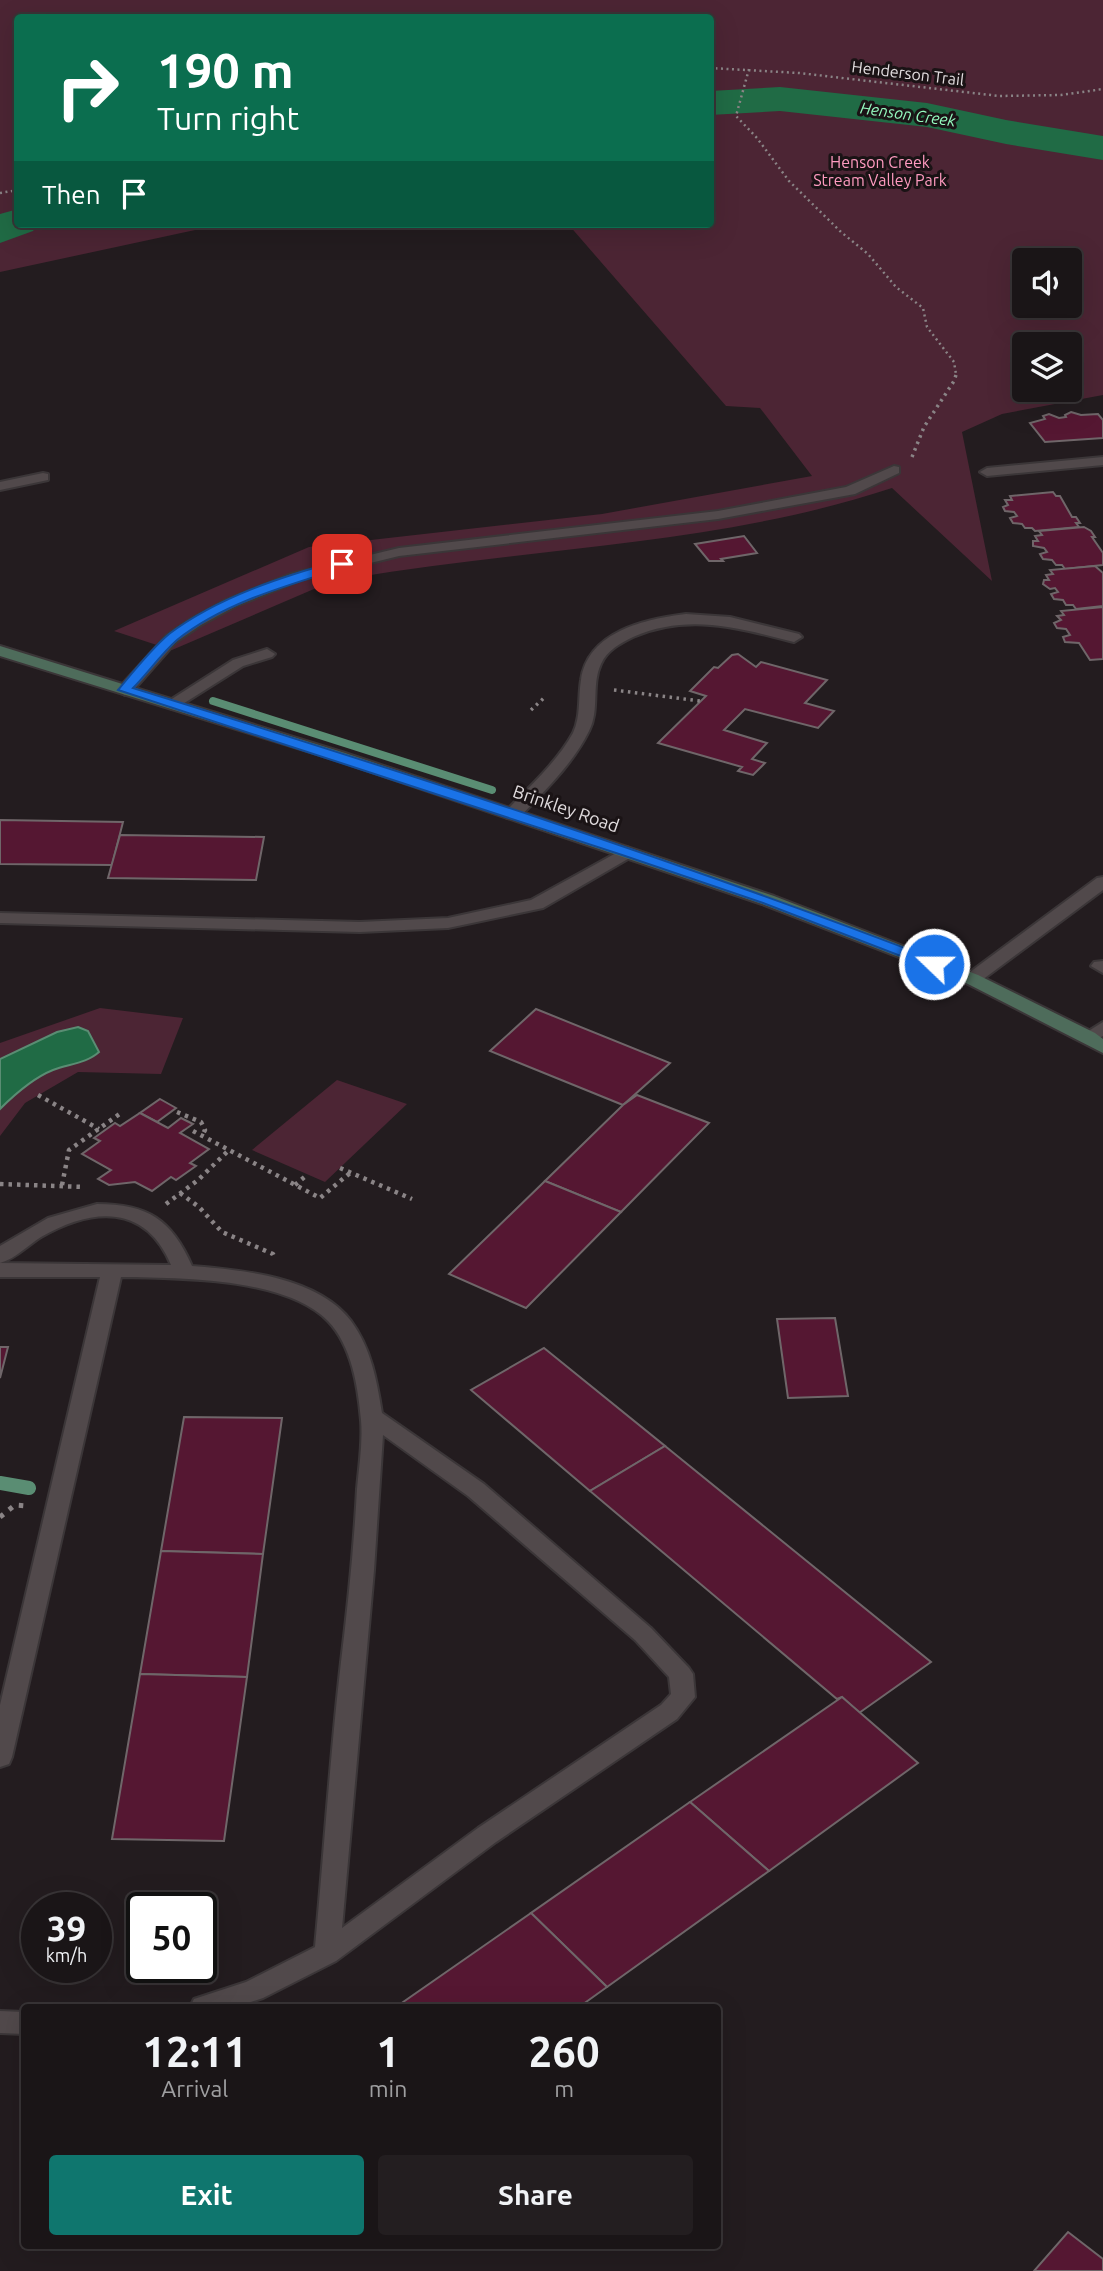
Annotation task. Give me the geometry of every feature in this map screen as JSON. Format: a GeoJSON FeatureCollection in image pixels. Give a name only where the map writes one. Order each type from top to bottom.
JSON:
{"type":"FeatureCollection","features":[{"type":"Feature","properties":{"kind":"main road","name":"Brinkley Road"},"geometry":{"type":"LineString","coordinates":[[0,651],[513,814],[805,914],[972,979],[1098,1037]]}},
{"type":"Feature","properties":{"kind":"street"},"geometry":{"type":"LineString","coordinates":[[987,472],[1101,465]]}},
{"type":"Feature","properties":{"kind":"street"},"geometry":{"type":"LineString","coordinates":[[125,690],[172,639],[196,622],[231,603],[296,577],[398,552],[718,515],[850,492],[894,470]]}},
{"type":"Feature","properties":{"kind":"street"},"geometry":{"type":"LineString","coordinates":[[0,486],[43,477]]}},
{"type":"Feature","properties":{"kind":"street"},"geometry":{"type":"LineString","coordinates":[[513,814],[566,756],[583,729],[592,666],[604,647],[636,629],[679,618],[719,619],[760,626],[794,637]]}},
{"type":"Feature","properties":{"kind":"street"},"geometry":{"type":"LineString","coordinates":[[172,704],[237,663],[267,654]]}},
{"type":"Feature","properties":{"kind":"street"},"geometry":{"type":"LineString","coordinates":[[0,918],[360,927],[448,923],[537,904],[627,852]]}},
{"type":"Feature","properties":{"kind":"street"},"geometry":{"type":"LineString","coordinates":[[972,979],[1103,882]]}},
{"type":"Feature","properties":{"kind":"street"},"geometry":{"type":"LineString","coordinates":[[0,1256],[46,1225],[95,1211],[122,1212],[142,1218],[157,1227],[168,1238],[185,1274]]}},
{"type":"Feature","properties":{"kind":"street"},"geometry":{"type":"LineString","coordinates":[[0,1270],[112,1270],[259,1281],[288,1289],[326,1307],[352,1339],[362,1367],[372,1418],[365,1561],[327,1953]]}},
{"type":"Feature","properties":{"kind":"street"},"geometry":{"type":"LineString","coordinates":[[0,1757],[112,1270]]}},
{"type":"Feature","properties":{"kind":"street"},"geometry":{"type":"LineString","coordinates":[[212,2004],[254,1990],[327,1953],[487,1835],[669,1712],[683,1697],[681,1674],[643,1634],[476,1490],[372,1418]]}},
{"type":"Feature","properties":{"kind":"street"},"geometry":{"type":"LineString","coordinates":[[0,2022],[21,2023]]}},
{"type":"Feature","properties":{"kind":"path","name":"Henderson Trail"},"geometry":{"type":"LineString","coordinates":[[714,68],[748,68],[999,96],[1061,94],[1103,89]]}},
{"type":"Feature","properties":{"kind":"path"},"geometry":{"type":"LineString","coordinates":[[748,68],[736,116],[757,138],[789,181],[841,232],[868,254],[896,287],[923,308],[927,327],[954,362],[957,371],[954,381],[924,426],[911,463],[894,470]]}},
{"type":"Feature","properties":{"kind":"path"},"geometry":{"type":"LineString","coordinates":[[589,686],[701,701]]}},
{"type":"Feature","properties":{"kind":"path"},"geometry":{"type":"LineString","coordinates":[[531,709],[545,697]]}},
{"type":"Feature","properties":{"kind":"path"},"geometry":{"type":"LineString","coordinates":[[38,1095],[99,1129]]}},
{"type":"Feature","properties":{"kind":"path"},"geometry":{"type":"LineString","coordinates":[[177,1111],[201,1122],[205,1130],[202,1136]]}},
{"type":"Feature","properties":{"kind":"path"},"geometry":{"type":"LineString","coordinates":[[62,1185],[64,1158],[69,1150],[121,1113]]}},
{"type":"Feature","properties":{"kind":"path"},"geometry":{"type":"LineString","coordinates":[[193,1131],[320,1198],[349,1173]]}},
{"type":"Feature","properties":{"kind":"path"},"geometry":{"type":"LineString","coordinates":[[229,1150],[198,1180],[180,1193],[199,1207],[222,1232],[273,1254],[288,1289]]}},
{"type":"Feature","properties":{"kind":"path"},"geometry":{"type":"LineString","coordinates":[[340,1168],[412,1199]]}},
{"type":"Feature","properties":{"kind":"path"},"geometry":{"type":"LineString","coordinates":[[295,1185],[307,1175]]}},
{"type":"Feature","properties":{"kind":"path"},"geometry":{"type":"LineString","coordinates":[[0,1184],[62,1185],[95,1189]]}},
{"type":"Feature","properties":{"kind":"path"},"geometry":{"type":"LineString","coordinates":[[0,1517],[15,1505],[28,1507]]}},
{"type":"Feature","properties":{"kind":"green space","name":"Henson Creek Stream Valley Park"},"geometry":{"type":"Polygon","coordinates":[[[0,0],[1103,0],[1103,395],[1082,399],[1082,332],[1012,332],[1012,402],[1066,402],[1002,414],[962,432],[992,581],[892,488],[826,507],[692,534],[352,578],[314,589],[172,650],[114,631],[309,547],[602,514],[812,476],[760,408],[726,406],[571,228],[714,228],[714,14],[14,14],[14,228],[204,228],[0,272],[0,0]]]}},
{"type":"Feature","properties":{"kind":"green space"},"geometry":{"type":"Polygon","coordinates":[[[100,1008],[183,1018],[161,1074],[78,1072],[25,1103],[0,1136],[0,1043],[100,1008]]]}},
{"type":"Feature","properties":{"kind":"green space"},"geometry":{"type":"Polygon","coordinates":[[[337,1080],[407,1104],[325,1182],[252,1150],[337,1080]]]}},
{"type":"Feature","properties":{"kind":"shaded area"},"geometry":{"type":"Polygon","coordinates":[[[78,1027],[88,1031],[99,1052],[89,1059],[38,1077],[0,1109],[0,1059],[57,1032],[78,1027]]]}},
{"type":"Feature","properties":{"kind":"building"},"geometry":{"type":"Polygon","coordinates":[[[1071,412],[1081,415],[1098,414],[1103,420],[1103,438],[1045,442],[1030,423],[1045,419],[1043,416],[1049,414],[1059,418],[1066,417],[1065,415],[1071,412]]]}},
{"type":"Feature","properties":{"kind":"building"},"geometry":{"type":"Polygon","coordinates":[[[1053,492],[1060,496],[1072,517],[1076,517],[1080,523],[1076,523],[1079,527],[1035,531],[1022,524],[1013,523],[1010,518],[1017,516],[1014,512],[1005,511],[1003,507],[1008,505],[1005,500],[1012,500],[1010,496],[1053,492]]]}},
{"type":"Feature","properties":{"kind":"building"},"geometry":{"type":"Polygon","coordinates":[[[1084,527],[1091,531],[1103,553],[1103,565],[1065,569],[1052,560],[1043,559],[1040,554],[1047,552],[1044,548],[1033,546],[1033,541],[1038,541],[1035,536],[1042,535],[1039,531],[1084,527]]]}},
{"type":"Feature","properties":{"kind":"building"},"geometry":{"type":"Polygon","coordinates":[[[744,536],[757,553],[721,559],[723,561],[709,561],[695,544],[744,536]]]}},
{"type":"Feature","properties":{"kind":"building"},"geometry":{"type":"Polygon","coordinates":[[[1095,566],[1103,573],[1103,606],[1076,609],[1073,605],[1066,605],[1063,600],[1054,599],[1051,594],[1058,592],[1055,588],[1050,589],[1043,584],[1044,580],[1049,580],[1046,575],[1053,574],[1050,570],[1095,566]]]}},
{"type":"Feature","properties":{"kind":"building"},"geometry":{"type":"Polygon","coordinates":[[[1103,607],[1103,659],[1090,660],[1079,643],[1065,642],[1063,637],[1070,635],[1066,629],[1057,628],[1054,623],[1061,620],[1057,616],[1064,615],[1061,611],[1103,607]]]}},
{"type":"Feature","properties":{"kind":"building"},"geometry":{"type":"Polygon","coordinates":[[[738,654],[756,667],[761,662],[827,680],[805,703],[834,711],[818,728],[745,709],[724,730],[767,743],[752,759],[765,763],[753,775],[738,771],[742,767],[658,743],[706,696],[690,691],[714,667],[718,668],[732,655],[738,654]]]}},
{"type":"Feature","properties":{"kind":"building"},"geometry":{"type":"Polygon","coordinates":[[[0,820],[123,822],[112,865],[0,864],[0,820]]]}},
{"type":"Feature","properties":{"kind":"building"},"geometry":{"type":"Polygon","coordinates":[[[120,835],[264,837],[256,880],[108,878],[120,835]]]}},
{"type":"Feature","properties":{"kind":"building"},"geometry":{"type":"Polygon","coordinates":[[[536,1009],[670,1063],[623,1105],[490,1051],[536,1009]]]}},
{"type":"Feature","properties":{"kind":"building"},"geometry":{"type":"Polygon","coordinates":[[[637,1095],[709,1123],[621,1212],[545,1181],[623,1105],[637,1095]]]}},
{"type":"Feature","properties":{"kind":"building"},"geometry":{"type":"Polygon","coordinates":[[[160,1099],[176,1108],[157,1122],[140,1113],[160,1099]]]}},
{"type":"Feature","properties":{"kind":"building"},"geometry":{"type":"Polygon","coordinates":[[[140,1113],[168,1128],[181,1118],[193,1124],[180,1133],[209,1149],[190,1163],[196,1166],[176,1180],[171,1177],[152,1191],[135,1182],[109,1185],[98,1179],[111,1170],[82,1154],[100,1141],[94,1138],[115,1123],[120,1126],[140,1113]]]}},
{"type":"Feature","properties":{"kind":"building"},"geometry":{"type":"Polygon","coordinates":[[[545,1181],[621,1212],[526,1308],[449,1274],[545,1181]]]}},
{"type":"Feature","properties":{"kind":"building"},"geometry":{"type":"Polygon","coordinates":[[[835,1318],[848,1396],[788,1398],[777,1319],[835,1318]]]}},
{"type":"Feature","properties":{"kind":"building"},"geometry":{"type":"Polygon","coordinates":[[[0,1347],[8,1347],[0,1378],[0,1347]]]}},
{"type":"Feature","properties":{"kind":"building"},"geometry":{"type":"Polygon","coordinates":[[[544,1348],[665,1446],[590,1491],[471,1390],[544,1348]]]}},
{"type":"Feature","properties":{"kind":"building"},"geometry":{"type":"Polygon","coordinates":[[[184,1417],[282,1418],[263,1554],[161,1551],[184,1417]]]}},
{"type":"Feature","properties":{"kind":"building"},"geometry":{"type":"Polygon","coordinates":[[[665,1446],[931,1662],[859,1713],[842,1697],[837,1699],[590,1491],[665,1446]]]}},
{"type":"Feature","properties":{"kind":"building"},"geometry":{"type":"Polygon","coordinates":[[[161,1551],[263,1554],[247,1677],[140,1674],[161,1551]]]}},
{"type":"Feature","properties":{"kind":"building"},"geometry":{"type":"Polygon","coordinates":[[[140,1674],[247,1677],[224,1841],[112,1839],[140,1674]]]}},
{"type":"Feature","properties":{"kind":"building"},"geometry":{"type":"Polygon","coordinates":[[[842,1697],[918,1763],[769,1871],[690,1802],[842,1697]]]}},
{"type":"Feature","properties":{"kind":"building"},"geometry":{"type":"Polygon","coordinates":[[[690,1802],[769,1871],[607,1987],[531,1913],[690,1802]]]}},
{"type":"Feature","properties":{"kind":"building"},"geometry":{"type":"Polygon","coordinates":[[[531,1913],[607,1987],[583,2004],[400,2004],[531,1913]]]}},
{"type":"Feature","properties":{"kind":"building"},"geometry":{"type":"Polygon","coordinates":[[[1068,2232],[1103,2259],[1103,2271],[1034,2271],[1068,2232]]]}},
{"type":"Feature","properties":{"kind":"waterway","name":"Henson Creek"},"geometry":{"type":"LineString","coordinates":[[714,103],[780,99],[927,115],[1006,132],[1103,148]]}},
{"type":"Feature","properties":{"kind":"waterway","name":"Henson Creek"},"geometry":{"type":"LineString","coordinates":[[0,230],[14,224]]}},
{"type":"Feature","properties":{"kind":"waterway"},"geometry":{"type":"LineString","coordinates":[[213,701],[492,790]]}},
{"type":"Feature","properties":{"kind":"waterway"},"geometry":{"type":"LineString","coordinates":[[0,1483],[29,1488]]}},
{"type":"Feature","properties":{"kind":"route"},"geometry":{"type":"LineString","coordinates":[[342,564],[296,577],[231,603],[196,622],[172,639],[125,690],[339,756],[627,852],[768,900],[934,964]]}}]}
